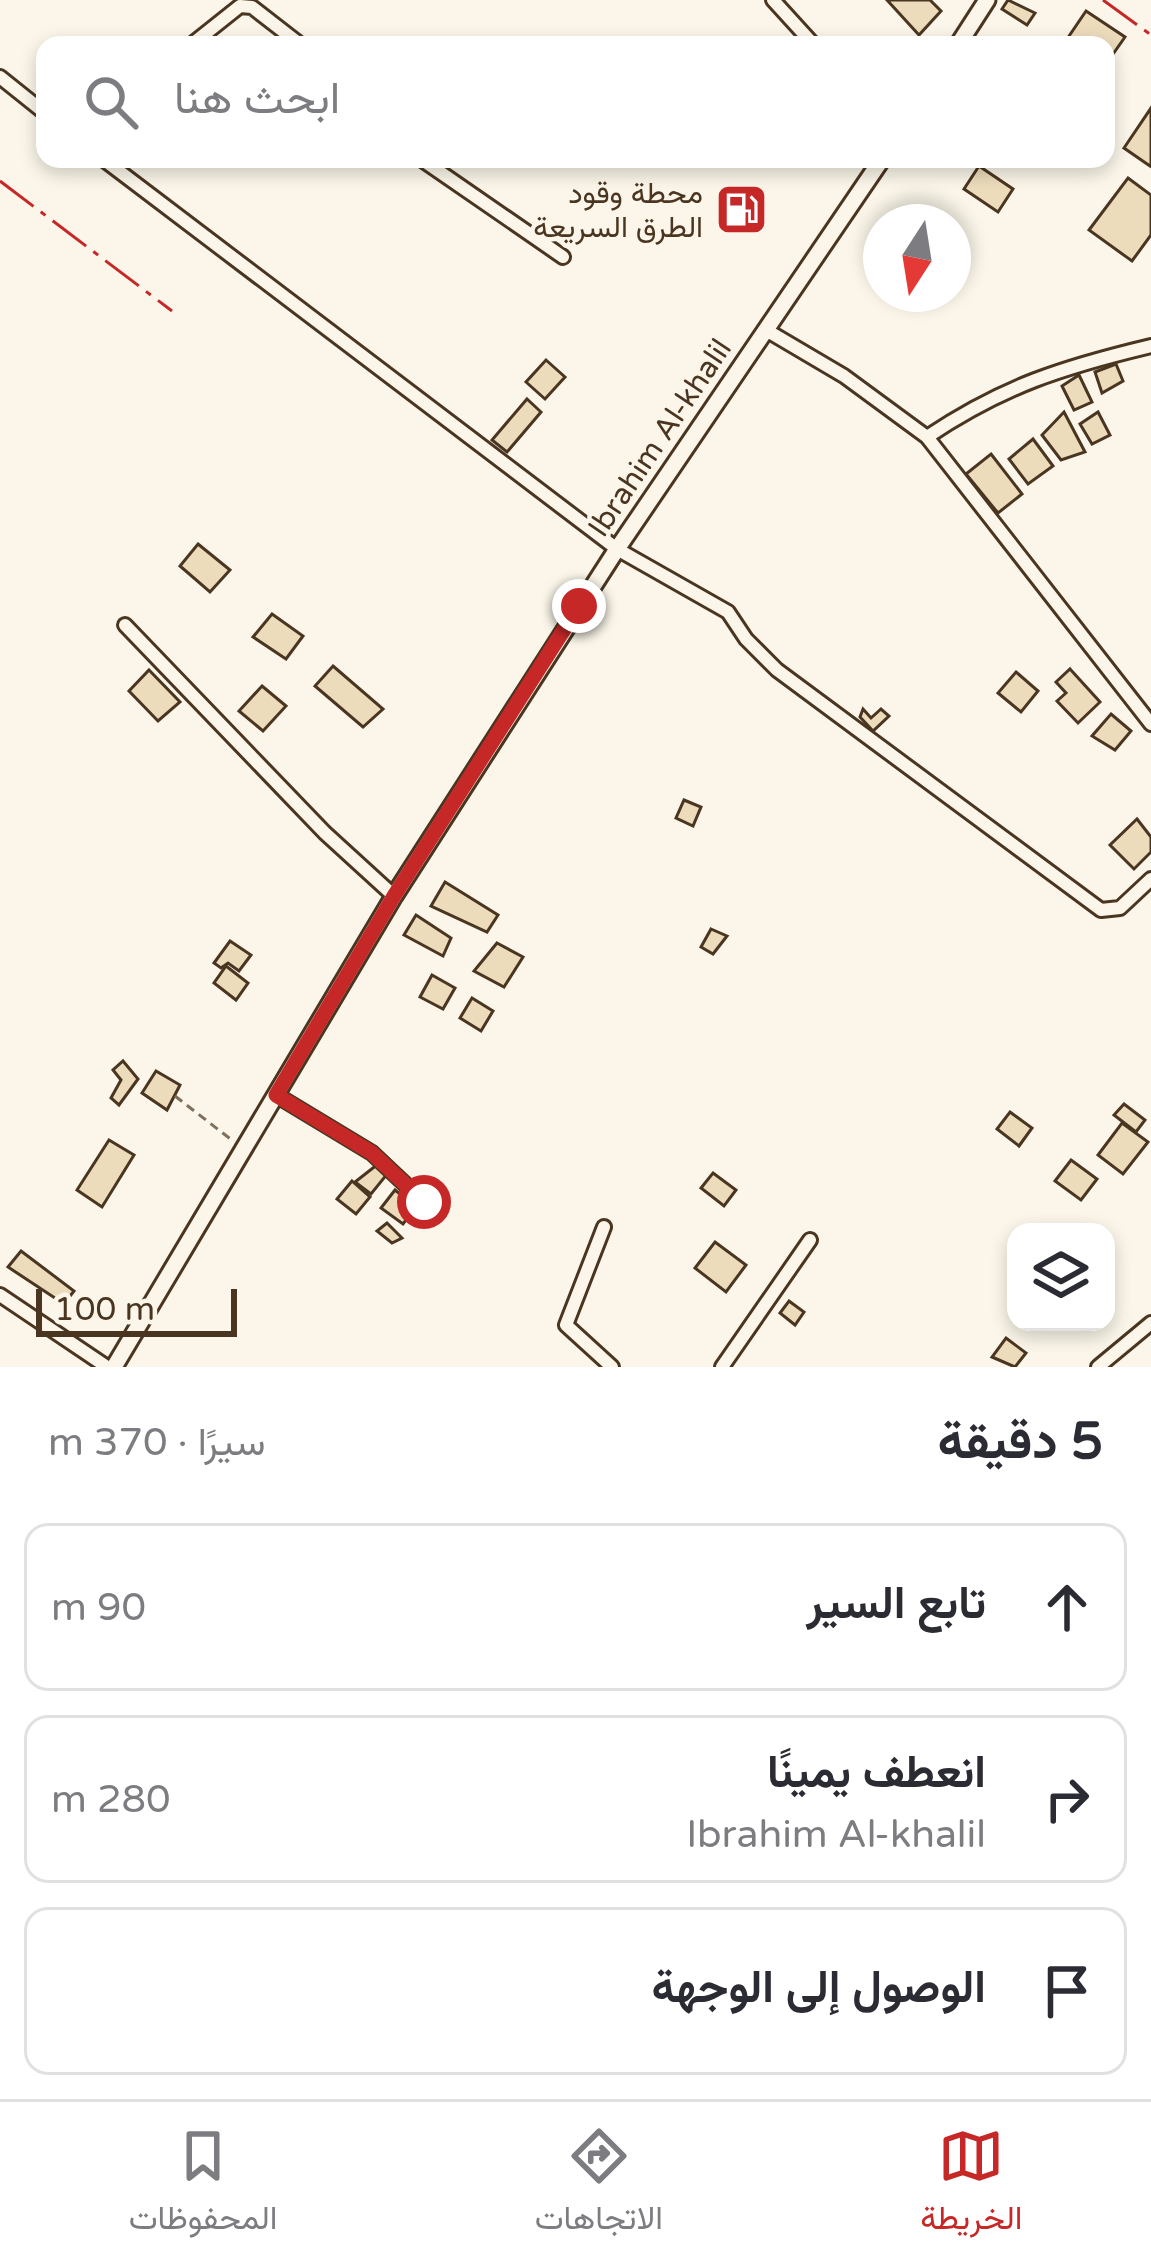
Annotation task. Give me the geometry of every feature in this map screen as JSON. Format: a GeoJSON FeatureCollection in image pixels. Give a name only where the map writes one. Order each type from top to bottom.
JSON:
{"type":"FeatureCollection","features":[{"type":"Feature","properties":{"kind":"street"},"geometry":{"type":"LineString","coordinates":[[773,0],[806,36]]}},
{"type":"Feature","properties":{"kind":"street"},"geometry":{"type":"LineString","coordinates":[[964,36],[987,0]]}},
{"type":"Feature","properties":{"kind":"street"},"geometry":{"type":"LineString","coordinates":[[202,36],[240,6],[252,7],[289,36]]}},
{"type":"Feature","properties":{"kind":"street"},"geometry":{"type":"LineString","coordinates":[[0,77],[36,106]]}},
{"type":"Feature","properties":{"kind":"street"},"geometry":{"type":"LineString","coordinates":[[115,168],[617,549],[728,612],[746,639],[777,670],[1101,910],[1120,908],[1151,879]]}},
{"type":"Feature","properties":{"kind":"street"},"geometry":{"type":"LineString","coordinates":[[434,168],[563,257]]}},
{"type":"Feature","properties":{"kind":"street","name":"Ibrahim Al-khalil"},"geometry":{"type":"LineString","coordinates":[[111,1367],[394,896],[617,549],[876,168]]}},
{"type":"Feature","properties":{"kind":"street"},"geometry":{"type":"LineString","coordinates":[[766,330],[844,376],[927,437],[1151,724]]}},
{"type":"Feature","properties":{"kind":"street"},"geometry":{"type":"LineString","coordinates":[[927,437],[968,410],[1049,370],[1151,346]]}},
{"type":"Feature","properties":{"kind":"street"},"geometry":{"type":"LineString","coordinates":[[125,625],[394,896]]}},
{"type":"Feature","properties":{"kind":"street"},"geometry":{"type":"LineString","coordinates":[[276,1095],[372,1153],[424,1202]]}},
{"type":"Feature","properties":{"kind":"street"},"geometry":{"type":"LineString","coordinates":[[604,1227],[566,1325],[612,1367]]}},
{"type":"Feature","properties":{"kind":"street"},"geometry":{"type":"LineString","coordinates":[[722,1367],[810,1240]]}},
{"type":"Feature","properties":{"kind":"street"},"geometry":{"type":"LineString","coordinates":[[0,1295],[111,1367]]}},
{"type":"Feature","properties":{"kind":"street"},"geometry":{"type":"LineString","coordinates":[[1098,1367],[1151,1323]]}},
{"type":"Feature","properties":{"kind":"path"},"geometry":{"type":"LineString","coordinates":[[175,1096],[243,1150]]}},
{"type":"Feature","properties":{"kind":"building"},"geometry":{"type":"Polygon","coordinates":[[[887,0],[930,0],[941,11],[919,35],[887,0]]]}},
{"type":"Feature","properties":{"kind":"building"},"geometry":{"type":"Polygon","coordinates":[[[1008,0],[1035,13],[1027,25],[1002,9],[1008,0]]]}},
{"type":"Feature","properties":{"kind":"building"},"geometry":{"type":"Polygon","coordinates":[[[1086,11],[1125,37],[1115,51],[1115,36],[1069,36],[1086,11]]]}},
{"type":"Feature","properties":{"kind":"building"},"geometry":{"type":"Polygon","coordinates":[[[1151,108],[1151,164],[1150,166],[1124,148],[1151,108]]]}},
{"type":"Feature","properties":{"kind":"building"},"geometry":{"type":"Polygon","coordinates":[[[982,168],[1013,189],[998,212],[964,189],[982,168]]]}},
{"type":"Feature","properties":{"kind":"building"},"geometry":{"type":"Polygon","coordinates":[[[1128,178],[1151,195],[1151,235],[1132,261],[1089,230],[1128,178]]]}},
{"type":"Feature","properties":{"kind":"building"},"geometry":{"type":"Polygon","coordinates":[[[546,360],[565,377],[545,399],[526,382],[546,360]]]}},
{"type":"Feature","properties":{"kind":"building"},"geometry":{"type":"Polygon","coordinates":[[[1116,364],[1123,381],[1102,393],[1095,372],[1116,364]]]}},
{"type":"Feature","properties":{"kind":"building"},"geometry":{"type":"Polygon","coordinates":[[[1079,375],[1092,402],[1074,410],[1062,386],[1079,375]]]}},
{"type":"Feature","properties":{"kind":"building"},"geometry":{"type":"Polygon","coordinates":[[[527,399],[541,412],[507,452],[492,440],[527,399]]]}},
{"type":"Feature","properties":{"kind":"building"},"geometry":{"type":"Polygon","coordinates":[[[1064,412],[1085,452],[1061,460],[1042,435],[1064,412]]]}},
{"type":"Feature","properties":{"kind":"building"},"geometry":{"type":"Polygon","coordinates":[[[1098,412],[1110,435],[1092,444],[1080,424],[1098,412]]]}},
{"type":"Feature","properties":{"kind":"building"},"geometry":{"type":"Polygon","coordinates":[[[1033,439],[1053,466],[1028,484],[1009,459],[1033,439]]]}},
{"type":"Feature","properties":{"kind":"building"},"geometry":{"type":"Polygon","coordinates":[[[991,454],[1022,494],[998,513],[966,474],[991,454]]]}},
{"type":"Feature","properties":{"kind":"building"},"geometry":{"type":"Polygon","coordinates":[[[198,544],[230,570],[210,592],[180,566],[198,544]]]}},
{"type":"Feature","properties":{"kind":"building"},"geometry":{"type":"Polygon","coordinates":[[[272,614],[303,636],[286,659],[253,637],[272,614]]]}},
{"type":"Feature","properties":{"kind":"building"},"geometry":{"type":"Polygon","coordinates":[[[333,666],[383,709],[363,727],[315,686],[333,666]]]}},
{"type":"Feature","properties":{"kind":"building"},"geometry":{"type":"Polygon","coordinates":[[[1070,669],[1100,702],[1078,723],[1057,701],[1066,693],[1056,682],[1070,669]]]}},
{"type":"Feature","properties":{"kind":"building"},"geometry":{"type":"Polygon","coordinates":[[[149,670],[180,702],[158,721],[129,691],[149,670]]]}},
{"type":"Feature","properties":{"kind":"building"},"geometry":{"type":"Polygon","coordinates":[[[1016,672],[1038,691],[1021,712],[998,693],[1016,672]]]}},
{"type":"Feature","properties":{"kind":"building"},"geometry":{"type":"Polygon","coordinates":[[[262,686],[286,706],[263,731],[239,711],[262,686]]]}},
{"type":"Feature","properties":{"kind":"building"},"geometry":{"type":"Polygon","coordinates":[[[863,709],[871,718],[881,709],[889,716],[873,731],[860,717],[863,709]]]}},
{"type":"Feature","properties":{"kind":"building"},"geometry":{"type":"Polygon","coordinates":[[[1111,714],[1131,731],[1115,750],[1092,736],[1111,714]]]}},
{"type":"Feature","properties":{"kind":"building"},"geometry":{"type":"Polygon","coordinates":[[[684,800],[701,807],[693,826],[676,818],[684,800]]]}},
{"type":"Feature","properties":{"kind":"building"},"geometry":{"type":"Polygon","coordinates":[[[1137,819],[1151,837],[1151,852],[1134,869],[1110,845],[1137,819]]]}},
{"type":"Feature","properties":{"kind":"building"},"geometry":{"type":"Polygon","coordinates":[[[445,882],[498,915],[487,932],[431,906],[445,882]]]}},
{"type":"Feature","properties":{"kind":"building"},"geometry":{"type":"Polygon","coordinates":[[[416,915],[451,938],[443,956],[404,935],[416,915]]]}},
{"type":"Feature","properties":{"kind":"building"},"geometry":{"type":"Polygon","coordinates":[[[711,929],[727,936],[713,954],[701,947],[711,929]]]}},
{"type":"Feature","properties":{"kind":"building"},"geometry":{"type":"Polygon","coordinates":[[[230,941],[251,955],[239,971],[228,963],[221,968],[214,963],[230,941]]]}},
{"type":"Feature","properties":{"kind":"building"},"geometry":{"type":"Polygon","coordinates":[[[497,943],[523,957],[504,987],[474,971],[497,943]]]}},
{"type":"Feature","properties":{"kind":"building"},"geometry":{"type":"Polygon","coordinates":[[[226,966],[248,983],[236,1000],[214,983],[226,966]]]}},
{"type":"Feature","properties":{"kind":"building"},"geometry":{"type":"Polygon","coordinates":[[[432,975],[455,988],[443,1009],[420,997],[432,975]]]}},
{"type":"Feature","properties":{"kind":"building"},"geometry":{"type":"Polygon","coordinates":[[[472,998],[493,1011],[481,1031],[460,1018],[472,998]]]}},
{"type":"Feature","properties":{"kind":"building"},"geometry":{"type":"Polygon","coordinates":[[[123,1061],[138,1079],[119,1105],[111,1098],[121,1080],[113,1070],[123,1061]]]}},
{"type":"Feature","properties":{"kind":"building"},"geometry":{"type":"Polygon","coordinates":[[[156,1071],[180,1085],[167,1110],[142,1093],[156,1071]]]}},
{"type":"Feature","properties":{"kind":"building"},"geometry":{"type":"Polygon","coordinates":[[[1124,1104],[1145,1120],[1136,1132],[1114,1115],[1124,1104]]]}},
{"type":"Feature","properties":{"kind":"building"},"geometry":{"type":"Polygon","coordinates":[[[1010,1112],[1032,1128],[1019,1146],[997,1129],[1010,1112]]]}},
{"type":"Feature","properties":{"kind":"building"},"geometry":{"type":"Polygon","coordinates":[[[1122,1123],[1148,1142],[1123,1174],[1098,1155],[1122,1123]]]}},
{"type":"Feature","properties":{"kind":"building"},"geometry":{"type":"Polygon","coordinates":[[[109,1140],[134,1155],[102,1207],[77,1190],[109,1140]]]}},
{"type":"Feature","properties":{"kind":"building"},"geometry":{"type":"Polygon","coordinates":[[[1071,1160],[1097,1179],[1081,1200],[1055,1181],[1071,1160]]]}},
{"type":"Feature","properties":{"kind":"building"},"geometry":{"type":"Polygon","coordinates":[[[378,1164],[388,1173],[371,1194],[355,1182],[378,1164]]]}},
{"type":"Feature","properties":{"kind":"building"},"geometry":{"type":"Polygon","coordinates":[[[713,1173],[736,1190],[724,1206],[701,1188],[713,1173]]]}},
{"type":"Feature","properties":{"kind":"building"},"geometry":{"type":"Polygon","coordinates":[[[352,1181],[370,1197],[356,1214],[337,1199],[352,1181]]]}},
{"type":"Feature","properties":{"kind":"building"},"geometry":{"type":"Polygon","coordinates":[[[395,1190],[416,1207],[403,1224],[381,1208],[395,1190]]]}},
{"type":"Feature","properties":{"kind":"building"},"geometry":{"type":"Polygon","coordinates":[[[387,1223],[402,1238],[392,1243],[377,1231],[387,1223]]]}},
{"type":"Feature","properties":{"kind":"building"},"geometry":{"type":"Polygon","coordinates":[[[715,1242],[746,1265],[726,1292],[695,1268],[715,1242]]]}},
{"type":"Feature","properties":{"kind":"building"},"geometry":{"type":"Polygon","coordinates":[[[21,1251],[74,1291],[64,1304],[8,1267],[21,1251]]]}},
{"type":"Feature","properties":{"kind":"building"},"geometry":{"type":"Polygon","coordinates":[[[789,1301],[804,1312],[795,1325],[780,1313],[789,1301]]]}},
{"type":"Feature","properties":{"kind":"building"},"geometry":{"type":"Polygon","coordinates":[[[1006,1338],[1026,1353],[1015,1367],[992,1357],[1006,1338]]]}},
{"type":"Feature","properties":{"kind":"power"},"geometry":{"type":"LineString","coordinates":[[1103,0],[1151,35]]}},
{"type":"Feature","properties":{"kind":"power"},"geometry":{"type":"LineString","coordinates":[[0,181],[172,311]]}},
{"type":"Feature","properties":{"kind":"place","name":"محطة وقود الطرق السريعة"},"geometry":{"type":"Point","coordinates":[742,210]}},
{"type":"Feature","properties":{"kind":"route"},"geometry":{"type":"LineString","coordinates":[[424,1202],[372,1153],[276,1095],[394,896],[579,606]]}}]}
